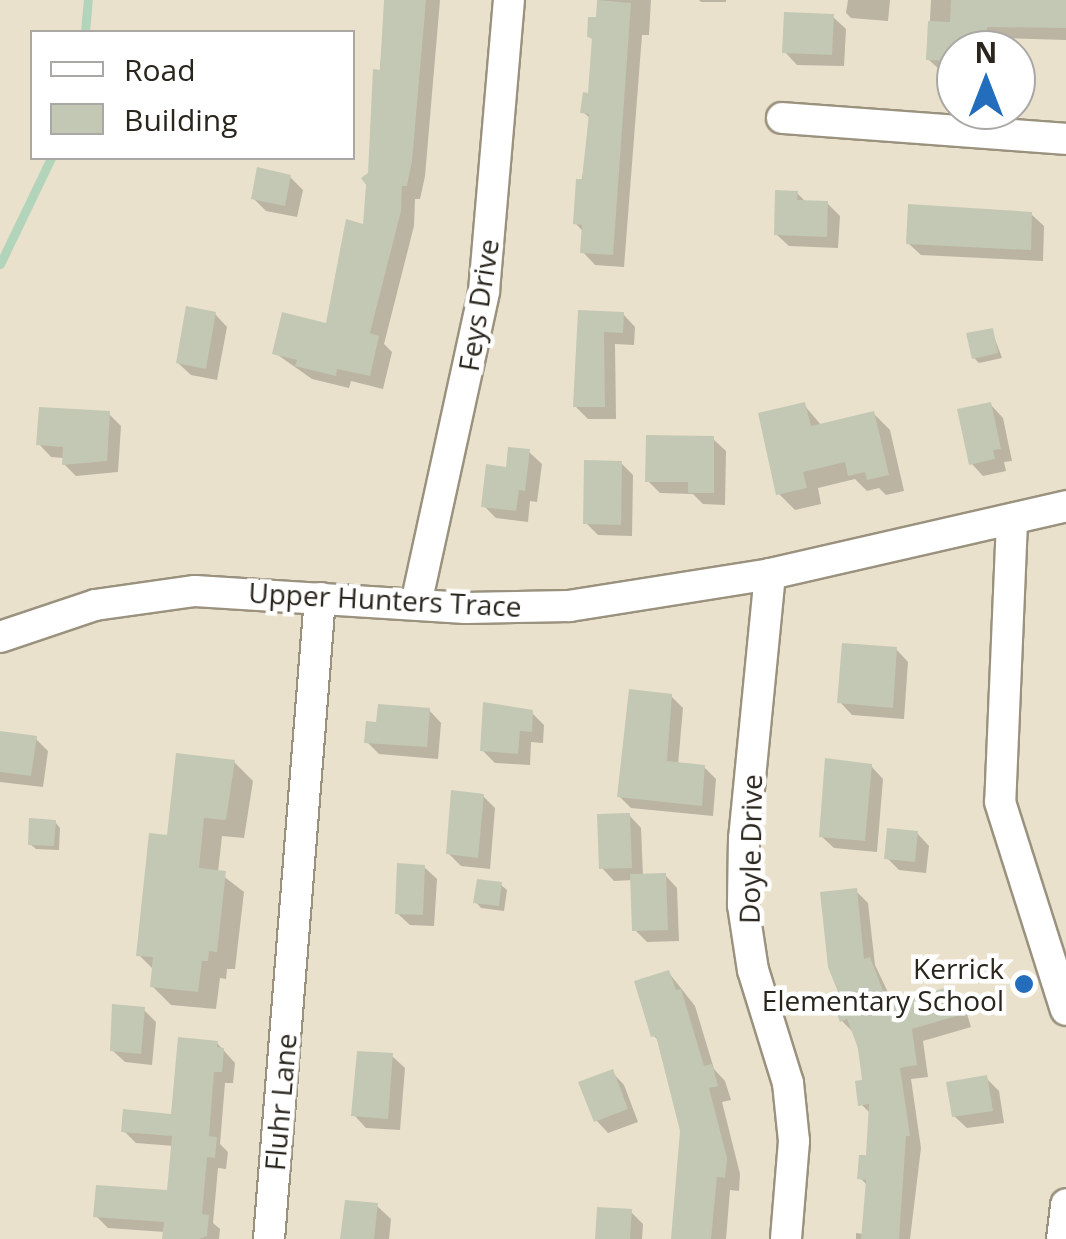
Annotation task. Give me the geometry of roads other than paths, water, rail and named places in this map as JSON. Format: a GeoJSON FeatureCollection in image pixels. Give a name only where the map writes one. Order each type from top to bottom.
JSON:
{"type":"FeatureCollection","features":[{"type":"Feature","properties":{"kind":"street","name":"Feys Drive"},"geometry":{"type":"LineString","coordinates":[[416,604],[484,290],[510,0]]}},
{"type":"Feature","properties":{"kind":"street"},"geometry":{"type":"LineString","coordinates":[[782,118],[1066,139]]}},
{"type":"Feature","properties":{"kind":"street","name":"Upper Hunters Trace"},"geometry":{"type":"LineString","coordinates":[[0,637],[95,605],[171,593],[241,590],[502,609],[569,606],[770,574],[1066,506]]}},
{"type":"Feature","properties":{"kind":"street"},"geometry":{"type":"LineString","coordinates":[[1012,521],[1000,802],[1066,1010]]}},
{"type":"Feature","properties":{"kind":"street","name":"Doyle Drive"},"geometry":{"type":"LineString","coordinates":[[770,574],[744,838],[743,904],[753,970],[788,1083],[794,1141],[786,1239]]}},
{"type":"Feature","properties":{"kind":"street","name":"Fluhr Lane"},"geometry":{"type":"LineString","coordinates":[[269,1239],[320,598]]}},
{"type":"Feature","properties":{"kind":"street"},"geometry":{"type":"LineString","coordinates":[[1062,1239],[1066,1204]]}},
{"type":"Feature","properties":{"kind":"waterway"},"geometry":{"type":"LineString","coordinates":[[85,30],[88,0]]}},
{"type":"Feature","properties":{"kind":"waterway"},"geometry":{"type":"LineString","coordinates":[[0,264],[50,160]]}},
{"type":"Feature","properties":{"kind":"place","name":"Kerrick Elementary School"},"geometry":{"type":"Point","coordinates":[1024,984]}}]}
